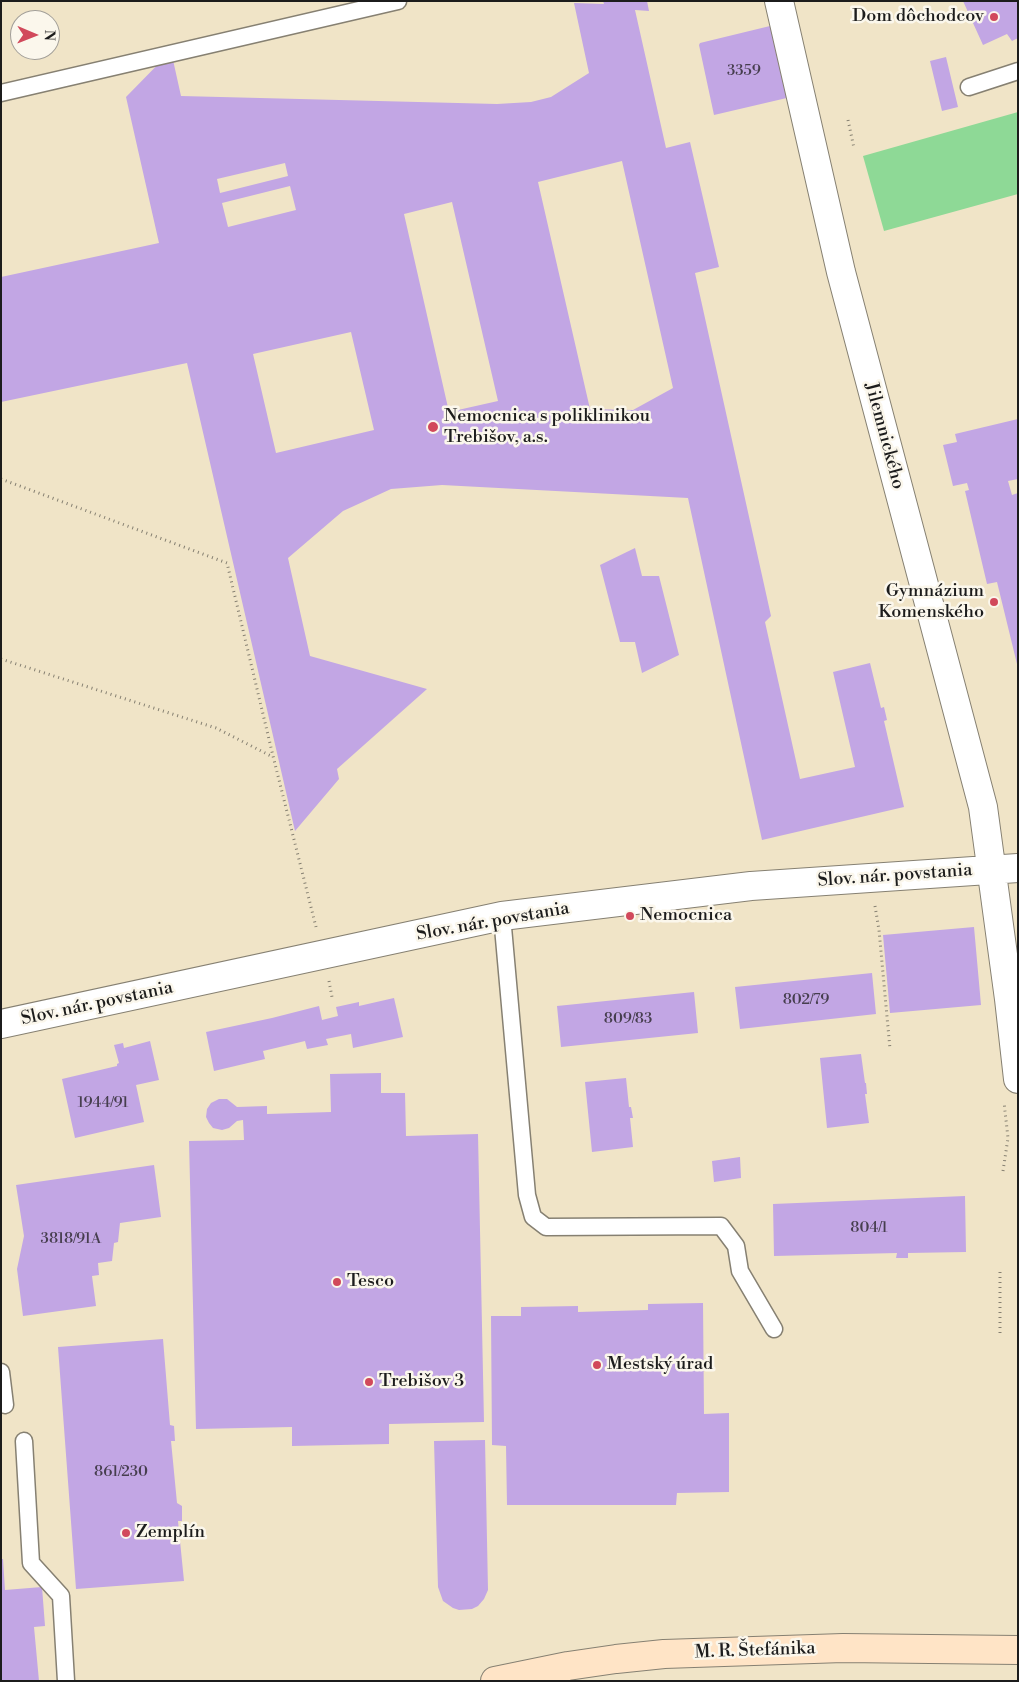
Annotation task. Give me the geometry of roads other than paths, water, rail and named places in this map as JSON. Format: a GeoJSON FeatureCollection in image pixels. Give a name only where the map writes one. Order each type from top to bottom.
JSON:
{"type":"FeatureCollection","features":[{"type":"Feature","properties":{"kind":"street","name":"Jilemnického"},"geometry":{"type":"LineString","coordinates":[[779,1],[841,272],[983,807],[1005,869],[1018,1079]]}},
{"type":"Feature","properties":{"kind":"street","name":"Slov. nár. povstania"},"geometry":{"type":"LineString","coordinates":[[1,1024],[326,966],[502,916],[751,886],[1005,869]]}},
{"type":"Feature","properties":{"kind":"street","name":"M. R. Štefánika"},"geometry":{"type":"LineString","coordinates":[[495,1681],[568,1666],[664,1654],[843,1648],[1018,1650]]}},
{"type":"Feature","properties":{"kind":"lane"},"geometry":{"type":"LineString","coordinates":[[1,93],[398,1]]}},
{"type":"Feature","properties":{"kind":"lane"},"geometry":{"type":"LineString","coordinates":[[969,87],[1018,71]]}},
{"type":"Feature","properties":{"kind":"lane"},"geometry":{"type":"LineString","coordinates":[[502,916],[527,1195],[533,1217],[546,1227],[721,1226],[736,1246],[740,1271],[774,1329]]}},
{"type":"Feature","properties":{"kind":"lane"},"geometry":{"type":"LineString","coordinates":[[1,1372],[5,1404]]}},
{"type":"Feature","properties":{"kind":"lane"},"geometry":{"type":"LineString","coordinates":[[24,1441],[31,1563],[62,1596],[66,1681]]}},
{"type":"Feature","properties":{"kind":"place","name":"Dom dôchodcov"},"geometry":{"type":"Point","coordinates":[994,17]}},
{"type":"Feature","properties":{"kind":"place","name":"Nemocnica s poliklinikou Trebišov, a.s."},"geometry":{"type":"Point","coordinates":[433,427]}},
{"type":"Feature","properties":{"kind":"place","name":"Gymnázium Komenského"},"geometry":{"type":"Point","coordinates":[994,602]}},
{"type":"Feature","properties":{"kind":"place","name":"Nemocnica"},"geometry":{"type":"Point","coordinates":[630,916]}},
{"type":"Feature","properties":{"kind":"place","name":"Tesco"},"geometry":{"type":"Point","coordinates":[337,1282]}},
{"type":"Feature","properties":{"kind":"place","name":"Mestský úrad"},"geometry":{"type":"Point","coordinates":[597,1365]}},
{"type":"Feature","properties":{"kind":"place","name":"Trebišov 3"},"geometry":{"type":"Point","coordinates":[369,1382]}},
{"type":"Feature","properties":{"kind":"place","name":"Zemplín"},"geometry":{"type":"Point","coordinates":[126,1533]}}]}
